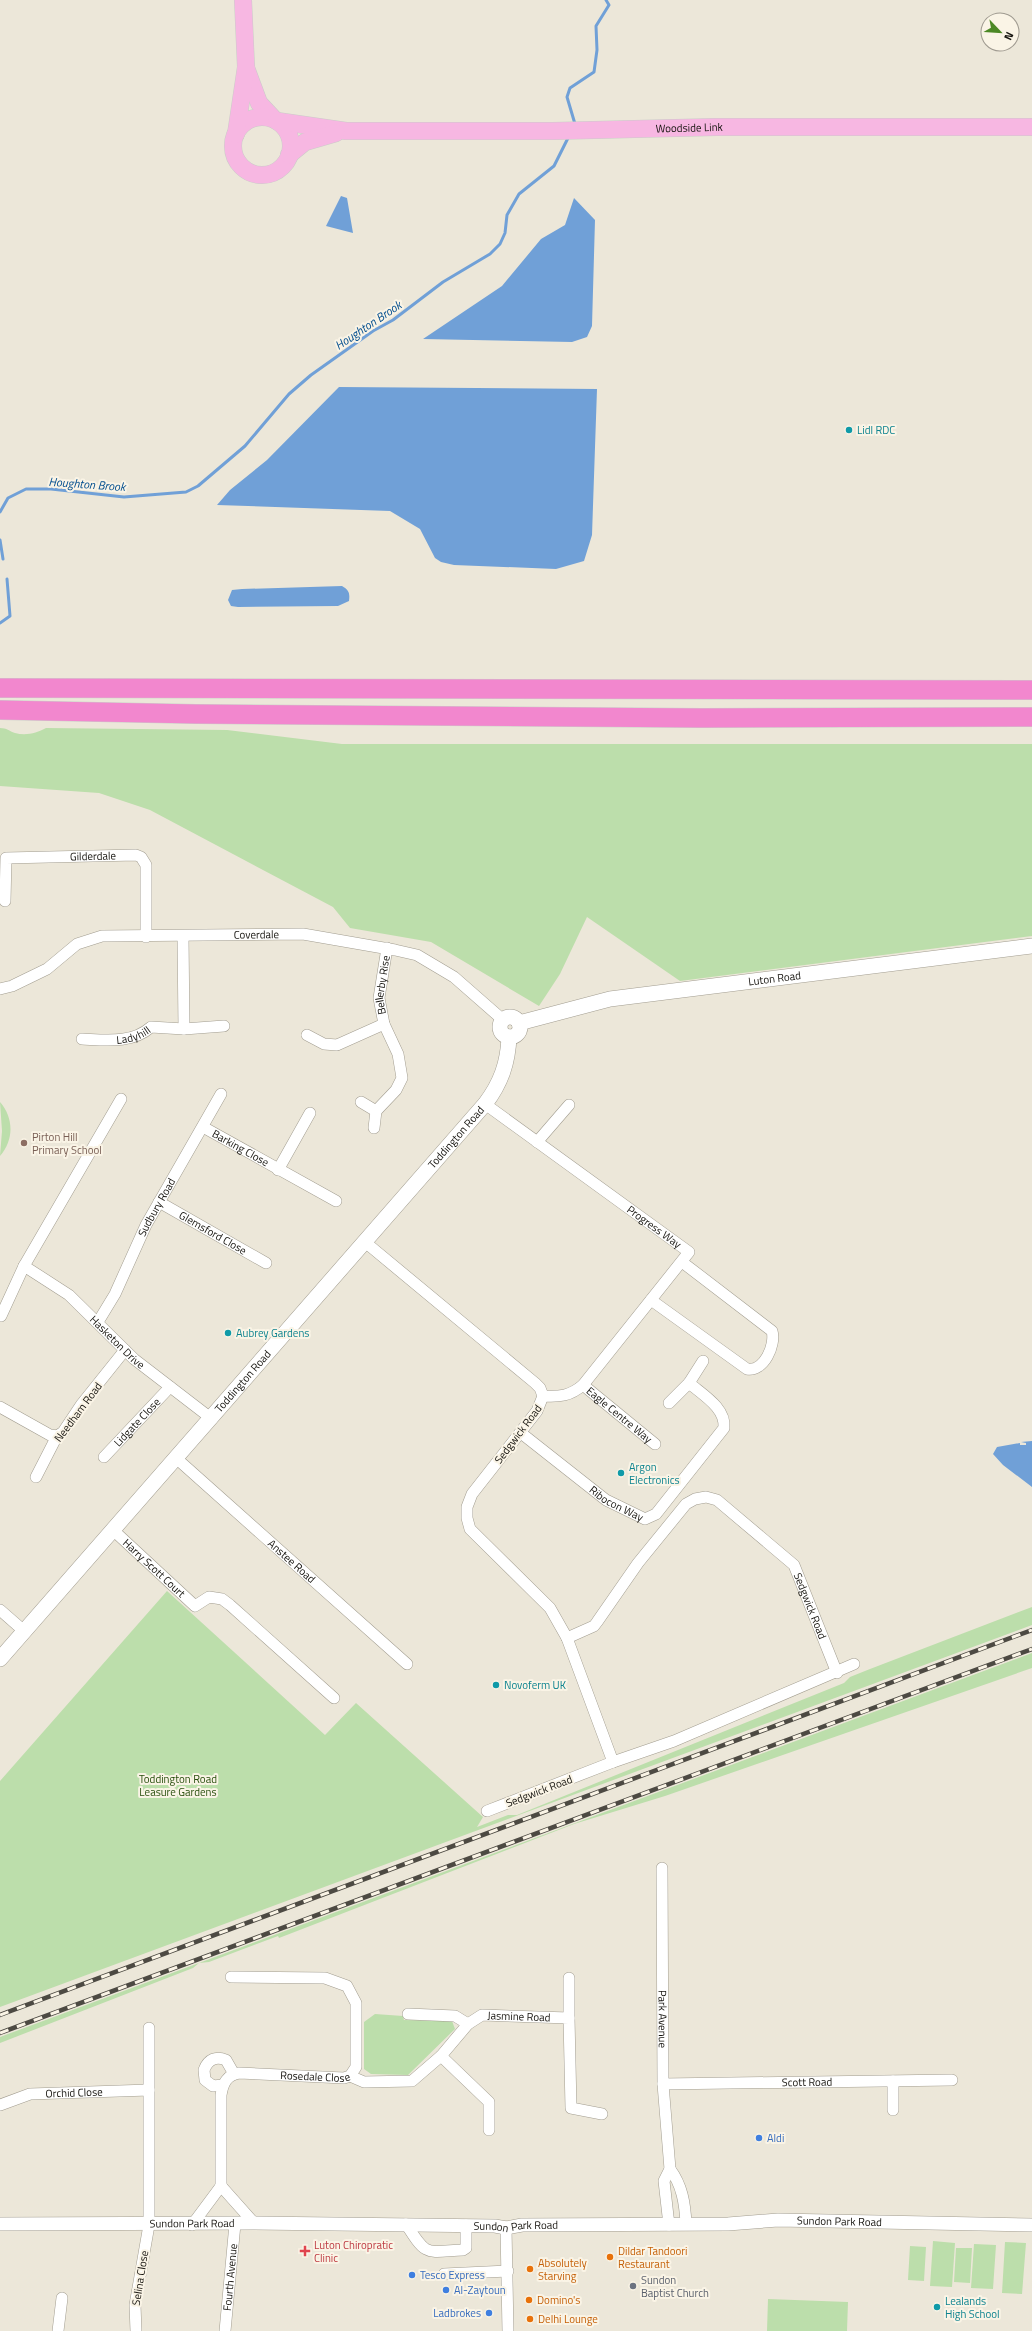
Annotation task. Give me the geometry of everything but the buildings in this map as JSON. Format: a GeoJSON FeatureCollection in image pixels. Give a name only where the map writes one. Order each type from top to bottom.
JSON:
{"type":"FeatureCollection","features":[{"type":"Feature","properties":{"kind":"highway"},"geometry":{"type":"LineString","coordinates":[[0,688],[1032,690]]}},
{"type":"Feature","properties":{"kind":"highway"},"geometry":{"type":"LineString","coordinates":[[0,710],[196,714],[702,718],[1032,717]]}},
{"type":"Feature","properties":{"kind":"highway"},"geometry":{"type":"LineString","coordinates":[[702,718],[824,726],[1032,728]]}},
{"type":"Feature","properties":{"kind":"main road"},"geometry":{"type":"LineString","coordinates":[[243,0],[246,67],[234,152],[237,160],[250,172],[258,174],[275,172],[285,163],[289,155],[290,140],[284,126],[275,120],[259,103],[246,67]]}},
{"type":"Feature","properties":{"kind":"main road"},"geometry":{"type":"LineString","coordinates":[[236,134],[239,128],[251,119],[258,117],[275,120]]}},
{"type":"Feature","properties":{"kind":"main road","name":"Woodside Link"},"geometry":{"type":"LineString","coordinates":[[275,120],[346,131],[553,131],[716,127],[1032,127]]}},
{"type":"Feature","properties":{"kind":"main road","name":"Woodside Link"},"geometry":{"type":"LineString","coordinates":[[289,155],[299,146],[310,140],[346,131]]}},
{"type":"Feature","properties":{"kind":"main road","name":"Luton Road"},"geometry":{"type":"LineString","coordinates":[[520,1024],[610,999],[1032,946]]}},
{"type":"Feature","properties":{"kind":"main road"},"geometry":{"type":"LineString","coordinates":[[514,1017],[520,1024],[518,1033],[509,1037],[503,1034],[500,1029],[503,1020],[514,1017]]}},
{"type":"Feature","properties":{"kind":"main road","name":"Toddington Road"},"geometry":{"type":"LineString","coordinates":[[0,1659],[212,1419],[485,1104],[497,1088],[503,1073],[508,1054],[509,1037]]}},
{"type":"Feature","properties":{"kind":"street","name":"Gilderdale"},"geometry":{"type":"LineString","coordinates":[[5,901],[3,858],[136,855],[141,857],[146,865],[146,937]]}},
{"type":"Feature","properties":{"kind":"street","name":"Coverdale"},"geometry":{"type":"LineString","coordinates":[[0,989],[12,986],[48,969],[77,944],[102,936],[146,937],[303,934],[387,948],[417,955],[454,977],[503,1020]]}},
{"type":"Feature","properties":{"kind":"street"},"geometry":{"type":"LineString","coordinates":[[183,936],[184,1028]]}},
{"type":"Feature","properties":{"kind":"street","name":"Bellerby Rise"},"geometry":{"type":"LineString","coordinates":[[376,1110],[394,1094],[402,1078],[398,1054],[384,1024],[379,998],[387,948]]}},
{"type":"Feature","properties":{"kind":"street"},"geometry":{"type":"LineString","coordinates":[[307,1035],[324,1044],[336,1045],[384,1024]]}},
{"type":"Feature","properties":{"kind":"street","name":"Ladyhill"},"geometry":{"type":"LineString","coordinates":[[82,1039],[112,1041],[144,1033],[151,1027],[184,1028],[224,1026]]}},
{"type":"Feature","properties":{"kind":"street","name":"Sudbury Road"},"geometry":{"type":"LineString","coordinates":[[98,1322],[116,1294],[140,1239],[159,1202],[221,1094]]}},
{"type":"Feature","properties":{"kind":"street"},"geometry":{"type":"LineString","coordinates":[[1,1316],[24,1266],[120,1098]]}},
{"type":"Feature","properties":{"kind":"street"},"geometry":{"type":"LineString","coordinates":[[361,1102],[376,1110],[374,1128]]}},
{"type":"Feature","properties":{"kind":"street","name":"Progress Way"},"geometry":{"type":"LineString","coordinates":[[485,1104],[689,1252],[583,1385],[574,1393],[563,1396],[543,1396]]}},
{"type":"Feature","properties":{"kind":"street"},"geometry":{"type":"LineString","coordinates":[[537,1142],[568,1105]]}},
{"type":"Feature","properties":{"kind":"street","name":"Barking Close"},"geometry":{"type":"LineString","coordinates":[[278,1170],[310,1113]]}},
{"type":"Feature","properties":{"kind":"street","name":"Barking Close"},"geometry":{"type":"LineString","coordinates":[[203,1127],[336,1201]]}},
{"type":"Feature","properties":{"kind":"street","name":"Glemsford Close"},"geometry":{"type":"LineString","coordinates":[[159,1202],[266,1263]]}},
{"type":"Feature","properties":{"kind":"street","name":"Sedgwick Road"},"geometry":{"type":"LineString","coordinates":[[365,1242],[540,1388],[543,1396],[542,1404],[521,1433],[472,1494],[467,1507],[467,1518],[470,1529],[489,1550],[550,1608],[567,1638],[613,1762]]}},
{"type":"Feature","properties":{"kind":"street"},"geometry":{"type":"LineString","coordinates":[[652,1300],[747,1370],[756,1368],[766,1357],[774,1343],[772,1331],[682,1262]]}},
{"type":"Feature","properties":{"kind":"street","name":"Hasketon Drive"},"geometry":{"type":"LineString","coordinates":[[24,1266],[69,1295],[125,1350],[212,1419]]}},
{"type":"Feature","properties":{"kind":"street","name":"Needham Road"},"geometry":{"type":"LineString","coordinates":[[36,1477],[57,1436],[64,1432],[81,1405],[125,1350]]}},
{"type":"Feature","properties":{"kind":"street"},"geometry":{"type":"LineString","coordinates":[[669,1403],[689,1383],[703,1361]]}},
{"type":"Feature","properties":{"kind":"street","name":"Ribocon Way"},"geometry":{"type":"LineString","coordinates":[[521,1433],[606,1500],[638,1517],[651,1517],[660,1509],[724,1428],[725,1419],[717,1407],[689,1383]]}},
{"type":"Feature","properties":{"kind":"street","name":"Eagle Centre Way"},"geometry":{"type":"LineString","coordinates":[[583,1385],[655,1444]]}},
{"type":"Feature","properties":{"kind":"street","name":"Lidgate Close"},"geometry":{"type":"LineString","coordinates":[[104,1457],[170,1386]]}},
{"type":"Feature","properties":{"kind":"street"},"geometry":{"type":"LineString","coordinates":[[0,1406],[50,1436],[57,1436]]}},
{"type":"Feature","properties":{"kind":"street","name":"Anstee Road"},"geometry":{"type":"LineString","coordinates":[[176,1458],[407,1664]]}},
{"type":"Feature","properties":{"kind":"street","name":"Sedgwick Road"},"geometry":{"type":"LineString","coordinates":[[567,1638],[594,1626],[638,1563],[676,1514],[686,1504],[695,1499],[706,1496],[717,1500],[794,1565],[837,1673]]}},
{"type":"Feature","properties":{"kind":"street","name":"Harry Scott Court"},"geometry":{"type":"LineString","coordinates":[[113,1530],[195,1606],[209,1597],[222,1599],[334,1698]]}},
{"type":"Feature","properties":{"kind":"street"},"geometry":{"type":"LineString","coordinates":[[0,1610],[24,1631]]}},
{"type":"Feature","properties":{"kind":"street","name":"Sedgwick Road"},"geometry":{"type":"LineString","coordinates":[[488,1810],[613,1762],[674,1741],[837,1673],[854,1664]]}},
{"type":"Feature","properties":{"kind":"street","name":"Park Avenue"},"geometry":{"type":"LineString","coordinates":[[662,1868],[663,2084],[670,2169],[664,2181],[669,2225]]}},
{"type":"Feature","properties":{"kind":"street","name":"Rosedale Close"},"geometry":{"type":"LineString","coordinates":[[232,1977],[325,1978],[347,1986],[356,2003],[358,2024],[356,2067],[350,2076],[344,2078],[234,2074]]}},
{"type":"Feature","properties":{"kind":"street"},"geometry":{"type":"LineString","coordinates":[[569,1978],[571,2108],[602,2114]]}},
{"type":"Feature","properties":{"kind":"street"},"geometry":{"type":"LineString","coordinates":[[408,2014],[455,2016],[468,2024]]}},
{"type":"Feature","properties":{"kind":"street","name":"Jasmine Road"},"geometry":{"type":"LineString","coordinates":[[350,2076],[364,2082],[412,2081],[441,2056],[468,2024],[482,2015],[570,2018]]}},
{"type":"Feature","properties":{"kind":"street"},"geometry":{"type":"LineString","coordinates":[[149,2028],[149,2225]]}},
{"type":"Feature","properties":{"kind":"street"},"geometry":{"type":"LineString","coordinates":[[441,2056],[489,2102],[489,2130]]}},
{"type":"Feature","properties":{"kind":"street"},"geometry":{"type":"LineString","coordinates":[[192,2225],[221,2186],[223,2085],[228,2078],[234,2074],[226,2060],[217,2058],[209,2061],[204,2070],[206,2080],[213,2086],[223,2085]]}},
{"type":"Feature","properties":{"kind":"street","name":"Scott Road"},"geometry":{"type":"LineString","coordinates":[[663,2084],[952,2080]]}},
{"type":"Feature","properties":{"kind":"street"},"geometry":{"type":"LineString","coordinates":[[893,2081],[893,2110]]}},
{"type":"Feature","properties":{"kind":"street","name":"Orchid Close"},"geometry":{"type":"LineString","coordinates":[[0,2105],[30,2094],[150,2090]]}},
{"type":"Feature","properties":{"kind":"street","name":"Park Avenue"},"geometry":{"type":"LineString","coordinates":[[670,2169],[679,2181],[686,2224]]}},
{"type":"Feature","properties":{"kind":"street"},"geometry":{"type":"LineString","coordinates":[[221,2186],[254,2223]]}},
{"type":"Feature","properties":{"kind":"street","name":"Sundon Park Road"},"geometry":{"type":"LineString","coordinates":[[0,2224],[406,2224],[466,2225],[506,2228],[522,2225],[728,2224],[778,2220],[1032,2225]]}},
{"type":"Feature","properties":{"kind":"street","name":"Fourth Avenue"},"geometry":{"type":"LineString","coordinates":[[225,2331],[235,2224]]}},
{"type":"Feature","properties":{"kind":"street"},"geometry":{"type":"LineString","coordinates":[[406,2224],[421,2248],[431,2252],[463,2250],[466,2248],[466,2225]]}},
{"type":"Feature","properties":{"kind":"street","name":"Selina Close"},"geometry":{"type":"LineString","coordinates":[[136,2331],[135,2305],[149,2225]]}},
{"type":"Feature","properties":{"kind":"street"},"geometry":{"type":"LineString","coordinates":[[506,2228],[508,2331]]}},
{"type":"Feature","properties":{"kind":"street"},"geometry":{"type":"LineString","coordinates":[[444,2274],[508,2271]]}},
{"type":"Feature","properties":{"kind":"street"},"geometry":{"type":"LineString","coordinates":[[58,2331],[62,2298]]}},
{"type":"Feature","properties":{"kind":"green space"},"geometry":{"type":"Polygon","coordinates":[[[0,728],[23,734],[35,733],[46,728],[227,730],[342,744],[1032,744],[1032,936],[680,981],[587,917],[560,974],[539,1006],[431,942],[350,928],[333,907],[150,810],[99,793],[0,786],[0,728]]]}},
{"type":"Feature","properties":{"kind":"green space"},"geometry":{"type":"Polygon","coordinates":[[[0,1102],[8,1115],[10,1122],[10,1136],[5,1150],[0,1156],[2,1131],[0,1102]]]}},
{"type":"Feature","properties":{"kind":"green space","name":"Toddington Road Leasure Gardens"},"geometry":{"type":"Polygon","coordinates":[[[167,1591],[325,1735],[356,1703],[483,1817],[477,1827],[508,1815],[517,1815],[844,1683],[850,1677],[1032,1607],[1032,1625],[0,2007],[0,1781],[167,1591]]]}},
{"type":"Feature","properties":{"kind":"green space"},"geometry":{"type":"Polygon","coordinates":[[[1032,1653],[1032,1668],[665,1796],[574,1824],[279,1938],[278,1936],[209,1962],[199,1963],[193,1968],[0,2043],[0,2037],[1032,1653]]]}},
{"type":"Feature","properties":{"kind":"green space"},"geometry":{"type":"Polygon","coordinates":[[[375,2014],[403,2016],[404,2020],[452,2021],[455,2029],[408,2075],[371,2074],[364,2069],[364,2022],[375,2014]]]}},
{"type":"Feature","properties":{"kind":"green space"},"geometry":{"type":"Polygon","coordinates":[[[933,2241],[955,2243],[952,2287],[930,2286],[933,2241]]]}},
{"type":"Feature","properties":{"kind":"green space"},"geometry":{"type":"Polygon","coordinates":[[[1005,2242],[1026,2243],[1022,2294],[1002,2293],[1005,2242]]]}},
{"type":"Feature","properties":{"kind":"green space"},"geometry":{"type":"Polygon","coordinates":[[[974,2244],[996,2245],[993,2289],[971,2288],[974,2244]]]}},
{"type":"Feature","properties":{"kind":"green space"},"geometry":{"type":"Polygon","coordinates":[[[910,2246],[926,2247],[924,2281],[908,2280],[910,2246]]]}},
{"type":"Feature","properties":{"kind":"green space"},"geometry":{"type":"Polygon","coordinates":[[[956,2248],[972,2248],[970,2283],[954,2282],[956,2248]]]}},
{"type":"Feature","properties":{"kind":"green space"},"geometry":{"type":"Polygon","coordinates":[[[768,2299],[848,2302],[847,2331],[767,2331],[768,2299]]]}},
{"type":"Feature","properties":{"kind":"water"},"geometry":{"type":"Polygon","coordinates":[[[341,196],[347,198],[353,233],[326,226],[341,196]]]}},
{"type":"Feature","properties":{"kind":"water"},"geometry":{"type":"Polygon","coordinates":[[[574,198],[595,220],[592,326],[587,337],[572,342],[423,339],[502,286],[541,239],[565,225],[574,198]]]}},
{"type":"Feature","properties":{"kind":"water"},"geometry":{"type":"Polygon","coordinates":[[[339,387],[597,389],[592,535],[584,561],[556,569],[454,565],[441,562],[435,558],[420,529],[390,511],[217,505],[230,490],[267,460],[339,387]]]}},
{"type":"Feature","properties":{"kind":"water"},"geometry":{"type":"Polygon","coordinates":[[[342,586],[348,592],[349,601],[338,606],[238,607],[231,606],[228,600],[232,590],[342,586]]]}},
{"type":"Feature","properties":{"kind":"water"},"geometry":{"type":"Polygon","coordinates":[[[1032,1441],[1032,1487],[1003,1465],[993,1454],[997,1447],[1020,1443],[1020,1445],[1026,1445],[1026,1443],[1021,1442],[1032,1441]]]}},
{"type":"Feature","properties":{"kind":"waterway","name":"Houghton Brook"},"geometry":{"type":"LineString","coordinates":[[575,124],[567,97],[570,88],[594,72],[597,50],[596,26],[609,5],[606,0]]}},
{"type":"Feature","properties":{"kind":"waterway","name":"Houghton Brook"},"geometry":{"type":"LineString","coordinates":[[0,512],[8,498],[26,489],[51,489],[124,497],[186,492],[198,486],[245,446],[289,394],[311,375],[373,331],[393,320],[443,282],[490,254],[500,244],[505,233],[507,215],[519,194],[554,166],[569,136]]}},
{"type":"Feature","properties":{"kind":"waterway","name":"Houghton Brook"},"geometry":{"type":"LineString","coordinates":[[0,540],[3,559]]}},
{"type":"Feature","properties":{"kind":"waterway","name":"Houghton Brook"},"geometry":{"type":"LineString","coordinates":[[0,623],[10,616],[7,579]]}},
{"type":"Feature","properties":{"kind":"railway"},"geometry":{"type":"LineString","coordinates":[[0,2015],[1032,1630]]}},
{"type":"Feature","properties":{"kind":"railway"},"geometry":{"type":"LineString","coordinates":[[0,2033],[1032,1649]]}},
{"type":"Feature","properties":{"kind":"place","name":"Lidl RDC"},"geometry":{"type":"Point","coordinates":[849,430]}},
{"type":"Feature","properties":{"kind":"place","name":"Pirton Hill Primary School"},"geometry":{"type":"Point","coordinates":[24,1143]}},
{"type":"Feature","properties":{"kind":"place","name":"Aubrey Gardens"},"geometry":{"type":"Point","coordinates":[228,1333]}},
{"type":"Feature","properties":{"kind":"place","name":"Argon Electronics"},"geometry":{"type":"Point","coordinates":[621,1473]}},
{"type":"Feature","properties":{"kind":"place","name":"Novoferm UK"},"geometry":{"type":"Point","coordinates":[496,1685]}},
{"type":"Feature","properties":{"kind":"place","name":"Aldi"},"geometry":{"type":"Point","coordinates":[759,2138]}},
{"type":"Feature","properties":{"kind":"place","name":"Luton Chiropratic Clinic"},"geometry":{"type":"Point","coordinates":[305,2251]}},
{"type":"Feature","properties":{"kind":"place","name":"Dildar Tandoori Restaurant"},"geometry":{"type":"Point","coordinates":[610,2257]}},
{"type":"Feature","properties":{"kind":"place","name":"Absolutely Starving"},"geometry":{"type":"Point","coordinates":[530,2269]}},
{"type":"Feature","properties":{"kind":"place","name":"Tesco Express"},"geometry":{"type":"Point","coordinates":[412,2275]}},
{"type":"Feature","properties":{"kind":"place","name":"Sundon Baptist Church"},"geometry":{"type":"Point","coordinates":[633,2286]}},
{"type":"Feature","properties":{"kind":"place","name":"Al-Zaytoun"},"geometry":{"type":"Point","coordinates":[446,2290]}},
{"type":"Feature","properties":{"kind":"place","name":"Domino's"},"geometry":{"type":"Point","coordinates":[529,2300]}},
{"type":"Feature","properties":{"kind":"place","name":"Lealands High School"},"geometry":{"type":"Point","coordinates":[937,2307]}},
{"type":"Feature","properties":{"kind":"place","name":"Ladbrokes"},"geometry":{"type":"Point","coordinates":[489,2313]}},
{"type":"Feature","properties":{"kind":"place","name":"Delhi Lounge"},"geometry":{"type":"Point","coordinates":[530,2319]}}]}
